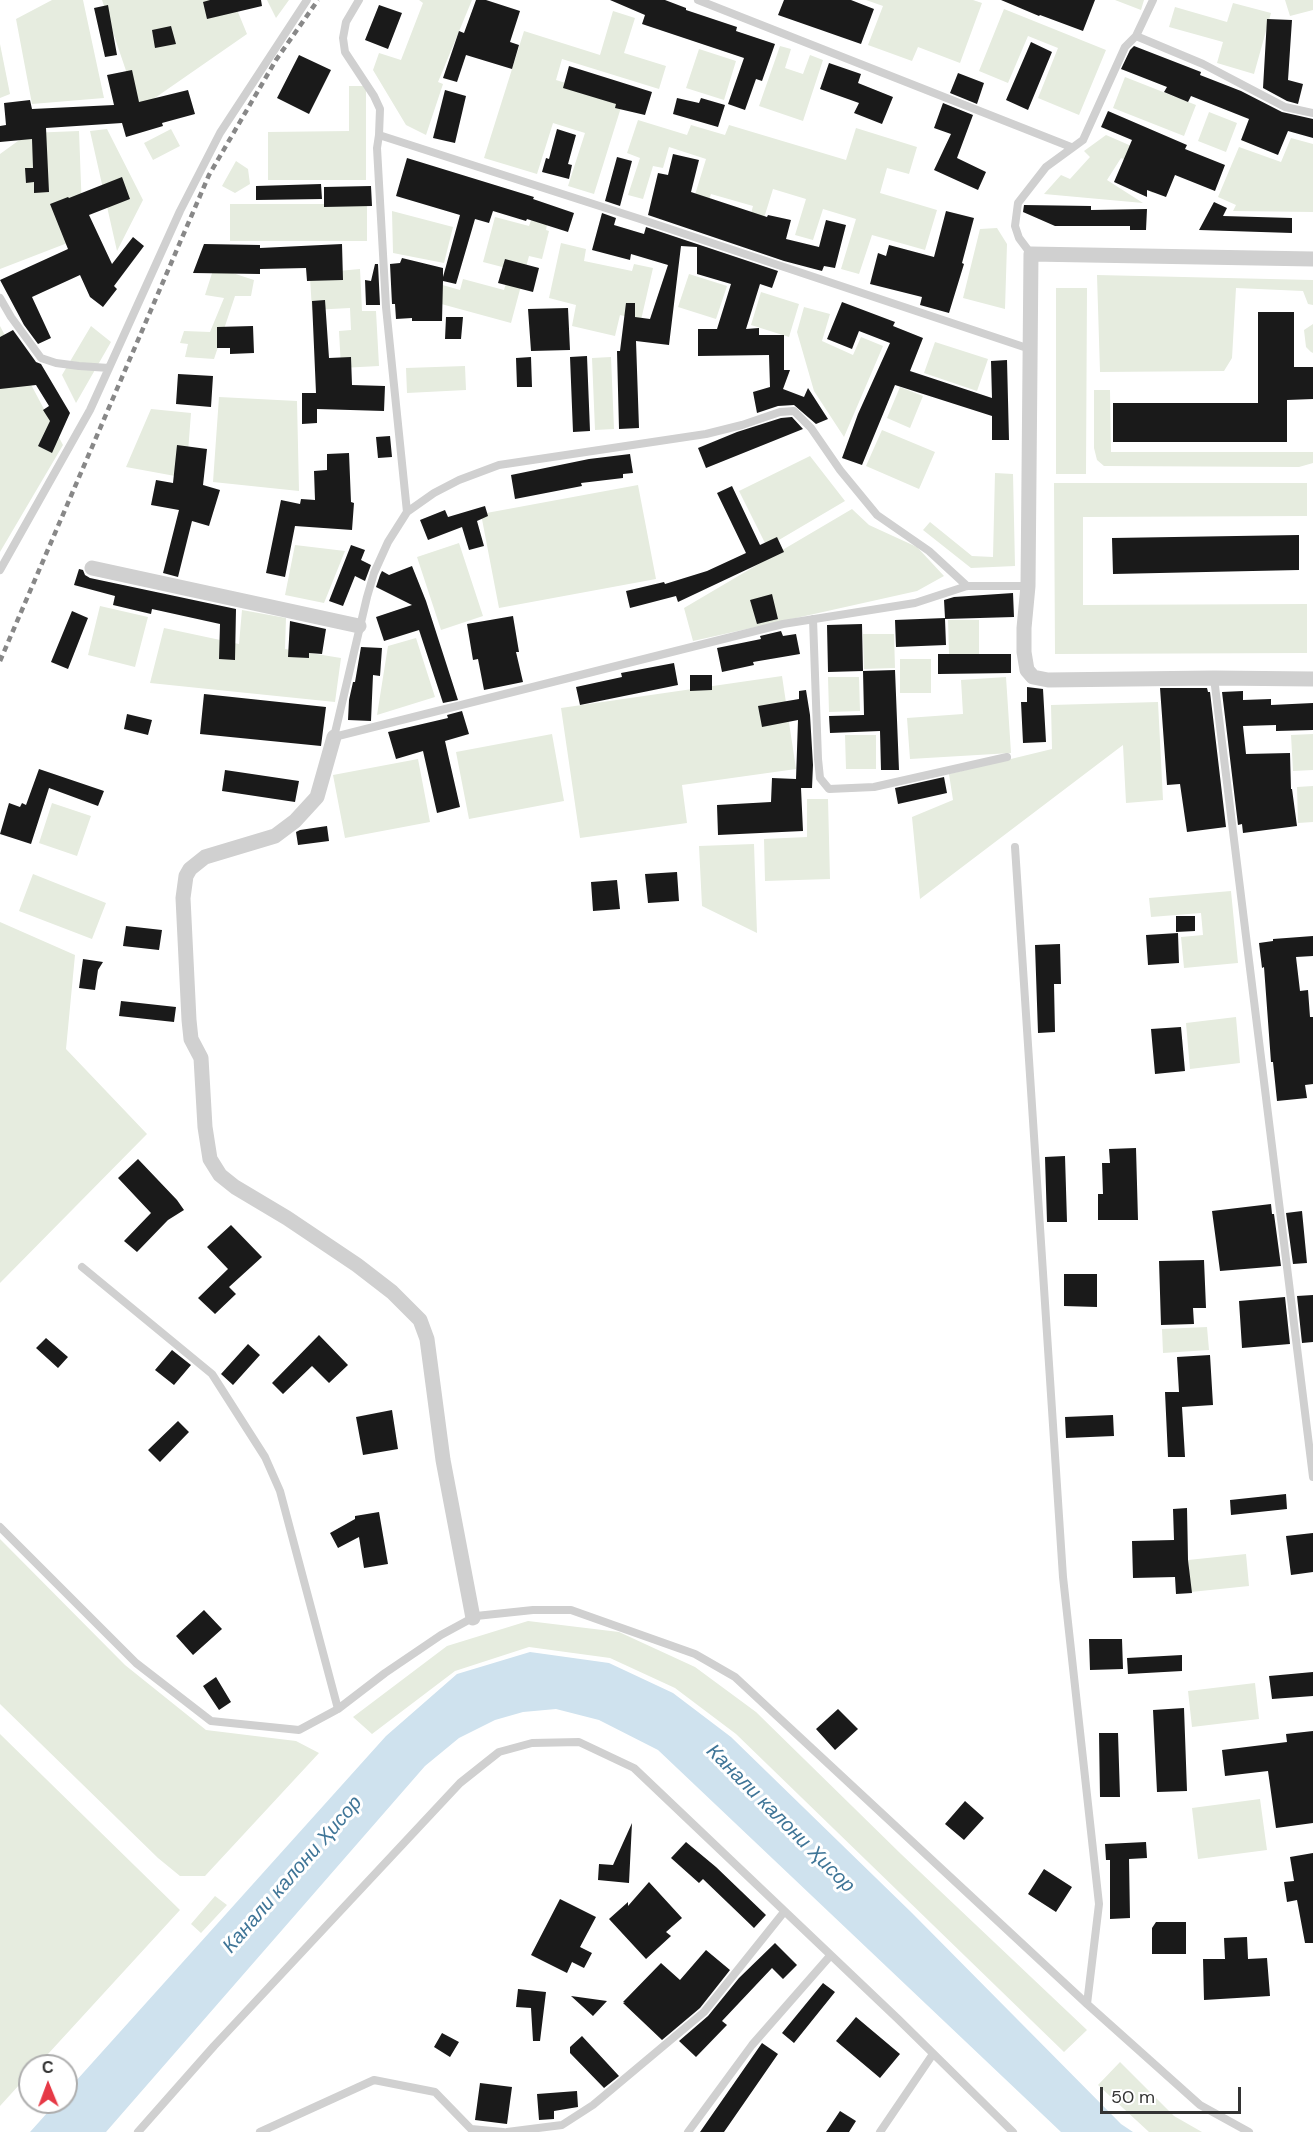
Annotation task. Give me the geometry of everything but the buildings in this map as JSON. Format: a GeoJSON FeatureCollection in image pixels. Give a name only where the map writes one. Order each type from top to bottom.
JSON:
{"type":"FeatureCollection","features":[{"type":"Feature","properties":{"kind":"street"},"geometry":{"type":"LineString","coordinates":[[1313,259],[1031,254],[1028,586],[1024,628],[1027,670],[1033,677],[1048,680],[1214,678],[1313,680]]}},
{"type":"Feature","properties":{"kind":"street"},"geometry":{"type":"LineString","coordinates":[[92,568],[359,626]]}},
{"type":"Feature","properties":{"kind":"street"},"geometry":{"type":"LineString","coordinates":[[334,737],[317,797],[295,821],[275,836],[205,857],[190,869],[186,876],[183,898],[191,1039],[201,1058],[205,1127],[210,1159],[220,1175],[357,1265],[392,1292],[420,1320],[427,1340],[443,1460],[473,1618]]}},
{"type":"Feature","properties":{"kind":"lane"},"geometry":{"type":"LineString","coordinates":[[0,570],[90,410],[180,211],[220,133],[307,0]]}},
{"type":"Feature","properties":{"kind":"lane"},"geometry":{"type":"LineString","coordinates":[[359,0],[345,22],[343,38],[345,52],[380,109],[377,148],[386,307],[407,512]]}},
{"type":"Feature","properties":{"kind":"lane"},"geometry":{"type":"LineString","coordinates":[[698,0],[1071,147]]}},
{"type":"Feature","properties":{"kind":"lane"},"geometry":{"type":"LineString","coordinates":[[1031,254],[1019,238],[1015,226],[1018,203],[1046,167],[1083,140],[1125,47],[1136,36],[1153,0]]}},
{"type":"Feature","properties":{"kind":"lane"},"geometry":{"type":"LineString","coordinates":[[1136,36],[1203,64],[1285,107],[1313,113]]}},
{"type":"Feature","properties":{"kind":"lane"},"geometry":{"type":"LineString","coordinates":[[379,135],[1030,349]]}},
{"type":"Feature","properties":{"kind":"lane"},"geometry":{"type":"LineString","coordinates":[[0,298],[41,358],[56,363],[109,368]]}},
{"type":"Feature","properties":{"kind":"lane"},"geometry":{"type":"LineString","coordinates":[[967,586],[929,551],[877,515],[840,470],[811,428],[794,411],[780,412],[706,434],[499,465],[459,480],[434,493],[407,512],[388,542],[374,573],[359,626],[334,737],[783,624],[915,603],[967,586],[1028,586]]}},
{"type":"Feature","properties":{"kind":"lane"},"geometry":{"type":"LineString","coordinates":[[813,619],[818,759],[820,778],[829,789],[874,787],[1007,757]]}},
{"type":"Feature","properties":{"kind":"lane"},"geometry":{"type":"LineString","coordinates":[[1214,678],[1313,1478]]}},
{"type":"Feature","properties":{"kind":"lane"},"geometry":{"type":"LineString","coordinates":[[1015,847],[1063,1577],[1099,1904],[1087,2004]]}},
{"type":"Feature","properties":{"kind":"lane"},"geometry":{"type":"LineString","coordinates":[[82,1267],[212,1374],[265,1457],[280,1491],[338,1708]]}},
{"type":"Feature","properties":{"kind":"lane"},"geometry":{"type":"LineString","coordinates":[[0,1527],[136,1663],[211,1721],[299,1730],[338,1708],[441,1635],[473,1618],[533,1610],[571,1610],[695,1654],[735,1677],[1087,2004],[1200,2105],[1249,2132]]}},
{"type":"Feature","properties":{"kind":"lane"},"geometry":{"type":"LineString","coordinates":[[138,2132],[213,2046],[460,1783],[499,1752],[532,1743],[579,1742],[634,1768],[1012,2132]]}},
{"type":"Feature","properties":{"kind":"lane"},"geometry":{"type":"LineString","coordinates":[[260,2132],[374,2080],[435,2092],[471,2129],[505,2132],[562,2125],[593,2105],[704,2012],[784,1912]]}},
{"type":"Feature","properties":{"kind":"lane"},"geometry":{"type":"LineString","coordinates":[[688,2132],[752,2045],[830,1956]]}},
{"type":"Feature","properties":{"kind":"lane"},"geometry":{"type":"LineString","coordinates":[[880,2132],[933,2054]]}},
{"type":"Feature","properties":{"kind":"shaded area"},"geometry":{"type":"Polygon","coordinates":[[[52,0],[83,0],[104,98],[32,104],[16,19],[52,0]]]}},
{"type":"Feature","properties":{"kind":"shaded area"},"geometry":{"type":"Polygon","coordinates":[[[102,0],[233,0],[247,34],[139,109],[102,0]]]}},
{"type":"Feature","properties":{"kind":"shaded area"},"geometry":{"type":"Polygon","coordinates":[[[267,0],[289,0],[276,18],[267,0]]]}},
{"type":"Feature","properties":{"kind":"shaded area"},"geometry":{"type":"Polygon","coordinates":[[[419,0],[472,0],[438,82],[443,84],[426,135],[406,125],[373,70],[379,53],[401,60],[423,3],[419,0]]]}},
{"type":"Feature","properties":{"kind":"shaded area"},"geometry":{"type":"Polygon","coordinates":[[[866,0],[973,0],[982,3],[960,63],[918,47],[912,61],[868,45],[883,6],[866,0]]]}},
{"type":"Feature","properties":{"kind":"shaded area"},"geometry":{"type":"Polygon","coordinates":[[[1115,0],[1144,0],[1141,10],[1115,0]]]}},
{"type":"Feature","properties":{"kind":"shaded area"},"geometry":{"type":"Polygon","coordinates":[[[1285,0],[1313,0],[1313,10],[1290,16],[1285,0]]]}},
{"type":"Feature","properties":{"kind":"shaded area"},"geometry":{"type":"Polygon","coordinates":[[[1233,3],[1271,13],[1254,74],[1217,63],[1223,42],[1169,27],[1175,7],[1227,22],[1233,3]]]}},
{"type":"Feature","properties":{"kind":"shaded area"},"geometry":{"type":"Polygon","coordinates":[[[1004,9],[1106,50],[1079,115],[1038,98],[1058,48],[1028,36],[1008,83],[979,71],[1004,9]]]}},
{"type":"Feature","properties":{"kind":"shaded area"},"geometry":{"type":"Polygon","coordinates":[[[613,11],[635,18],[624,53],[666,66],[659,89],[562,59],[556,80],[623,101],[594,194],[568,186],[585,133],[553,123],[537,174],[484,158],[524,31],[600,55],[613,11]]]}},
{"type":"Feature","properties":{"kind":"shaded area"},"geometry":{"type":"Polygon","coordinates":[[[0,44],[10,94],[0,98],[0,44]]]}},
{"type":"Feature","properties":{"kind":"shaded area"},"geometry":{"type":"Polygon","coordinates":[[[780,46],[791,49],[785,68],[803,74],[810,55],[823,60],[803,121],[759,106],[780,46]]]}},
{"type":"Feature","properties":{"kind":"shaded area"},"geometry":{"type":"Polygon","coordinates":[[[699,49],[736,61],[724,100],[686,88],[699,49]]]}},
{"type":"Feature","properties":{"kind":"shaded area"},"geometry":{"type":"Polygon","coordinates":[[[1125,77],[1196,105],[1184,136],[1113,108],[1125,77]]]}},
{"type":"Feature","properties":{"kind":"shaded area"},"geometry":{"type":"Polygon","coordinates":[[[349,86],[366,86],[366,180],[268,180],[268,132],[349,131],[349,86]]]}},
{"type":"Feature","properties":{"kind":"shaded area"},"geometry":{"type":"Polygon","coordinates":[[[1209,112],[1237,123],[1226,152],[1198,141],[1209,112]]]}},
{"type":"Feature","properties":{"kind":"shaded area"},"geometry":{"type":"Polygon","coordinates":[[[638,120],[687,135],[691,125],[725,135],[729,125],[846,160],[856,128],[917,147],[909,174],[887,168],[880,193],[937,210],[925,250],[872,235],[859,274],[841,269],[856,219],[823,209],[813,240],[795,235],[806,199],[773,189],[755,247],[743,243],[753,206],[711,194],[701,226],[687,221],[706,159],[669,147],[663,168],[653,166],[643,199],[628,195],[640,158],[627,153],[638,120]]]}},
{"type":"Feature","properties":{"kind":"shaded area"},"geometry":{"type":"Polygon","coordinates":[[[107,129],[143,200],[117,251],[90,131],[107,129]]]}},
{"type":"Feature","properties":{"kind":"shaded area"},"geometry":{"type":"Polygon","coordinates":[[[171,129],[180,146],[153,160],[144,143],[171,129]]]}},
{"type":"Feature","properties":{"kind":"shaded area"},"geometry":{"type":"Polygon","coordinates":[[[79,131],[83,237],[0,269],[0,154],[29,133],[79,131]]]}},
{"type":"Feature","properties":{"kind":"shaded area"},"geometry":{"type":"Polygon","coordinates":[[[1106,135],[1166,161],[1153,193],[1145,189],[1152,171],[1121,158],[1107,180],[1143,203],[1044,194],[1061,175],[1070,179],[1090,157],[1084,151],[1106,135]]]}},
{"type":"Feature","properties":{"kind":"shaded area"},"geometry":{"type":"Polygon","coordinates":[[[1291,138],[1313,144],[1313,212],[1233,211],[1236,205],[1218,197],[1239,147],[1281,162],[1291,138]]]}},
{"type":"Feature","properties":{"kind":"shaded area"},"geometry":{"type":"Polygon","coordinates":[[[236,161],[248,169],[250,184],[235,193],[222,186],[236,161]]]}},
{"type":"Feature","properties":{"kind":"shaded area"},"geometry":{"type":"Polygon","coordinates":[[[230,204],[367,204],[367,241],[230,241],[230,204]]]}},
{"type":"Feature","properties":{"kind":"shaded area"},"geometry":{"type":"Polygon","coordinates":[[[392,211],[453,227],[444,263],[393,253],[392,211]]]}},
{"type":"Feature","properties":{"kind":"shaded area"},"geometry":{"type":"Polygon","coordinates":[[[533,215],[548,219],[546,230],[549,231],[542,259],[529,256],[511,323],[434,302],[439,284],[460,290],[463,279],[504,290],[510,269],[483,262],[495,217],[529,226],[533,215]]]}},
{"type":"Feature","properties":{"kind":"shaded area"},"geometry":{"type":"Polygon","coordinates":[[[997,228],[1007,244],[1005,309],[963,298],[980,229],[997,228]]]}},
{"type":"Feature","properties":{"kind":"shaded area"},"geometry":{"type":"Polygon","coordinates":[[[561,243],[586,249],[584,261],[632,271],[634,264],[653,268],[641,320],[620,315],[615,336],[572,326],[576,305],[549,298],[561,243]]]}},
{"type":"Feature","properties":{"kind":"shaded area"},"geometry":{"type":"Polygon","coordinates":[[[214,267],[254,280],[251,296],[235,296],[214,359],[185,357],[188,344],[180,343],[184,331],[210,332],[224,298],[205,295],[214,267]]]}},
{"type":"Feature","properties":{"kind":"shaded area"},"geometry":{"type":"Polygon","coordinates":[[[360,269],[362,311],[376,311],[379,366],[341,368],[339,331],[351,330],[350,308],[312,310],[310,277],[360,269]]]}},
{"type":"Feature","properties":{"kind":"shaded area"},"geometry":{"type":"Polygon","coordinates":[[[689,274],[727,286],[716,319],[678,307],[689,274]]]}},
{"type":"Feature","properties":{"kind":"shaded area"},"geometry":{"type":"Polygon","coordinates":[[[1097,275],[1313,280],[1313,305],[1308,304],[1303,291],[1236,288],[1232,358],[1224,371],[1100,372],[1097,275]]]}},
{"type":"Feature","properties":{"kind":"shaded area"},"geometry":{"type":"Polygon","coordinates":[[[1056,288],[1087,288],[1086,474],[1056,474],[1056,288]]]}},
{"type":"Feature","properties":{"kind":"shaded area"},"geometry":{"type":"Polygon","coordinates":[[[761,292],[799,304],[789,337],[751,325],[761,292]]]}},
{"type":"Feature","properties":{"kind":"shaded area"},"geometry":{"type":"Polygon","coordinates":[[[804,307],[830,314],[822,341],[853,355],[861,337],[883,346],[844,437],[814,391],[797,332],[804,307]]]}},
{"type":"Feature","properties":{"kind":"shaded area"},"geometry":{"type":"Polygon","coordinates":[[[1313,324],[1313,353],[1306,347],[1304,330],[1313,324]]]}},
{"type":"Feature","properties":{"kind":"shaded area"},"geometry":{"type":"Polygon","coordinates":[[[0,326],[63,445],[0,552],[0,326]]]}},
{"type":"Feature","properties":{"kind":"shaded area"},"geometry":{"type":"Polygon","coordinates":[[[91,326],[111,342],[76,403],[62,375],[91,326]]]}},
{"type":"Feature","properties":{"kind":"shaded area"},"geometry":{"type":"Polygon","coordinates":[[[935,342],[988,359],[977,391],[924,373],[935,342]]]}},
{"type":"Feature","properties":{"kind":"shaded area"},"geometry":{"type":"Polygon","coordinates":[[[611,357],[614,429],[595,430],[592,358],[611,357]]]}},
{"type":"Feature","properties":{"kind":"shaded area"},"geometry":{"type":"Polygon","coordinates":[[[465,366],[466,390],[407,393],[406,368],[465,366]]]}},
{"type":"Feature","properties":{"kind":"shaded area"},"geometry":{"type":"Polygon","coordinates":[[[900,387],[923,396],[910,428],[887,418],[900,387]]]}},
{"type":"Feature","properties":{"kind":"shaded area"},"geometry":{"type":"Polygon","coordinates":[[[1094,390],[1110,390],[1111,452],[1313,452],[1313,463],[1299,467],[1104,466],[1097,460],[1094,448],[1094,390]]]}},
{"type":"Feature","properties":{"kind":"shaded area"},"geometry":{"type":"Polygon","coordinates":[[[219,397],[297,401],[299,491],[213,482],[219,397]]]}},
{"type":"Feature","properties":{"kind":"shaded area"},"geometry":{"type":"Polygon","coordinates":[[[151,409],[191,413],[186,478],[126,467],[151,409]]]}},
{"type":"Feature","properties":{"kind":"shaded area"},"geometry":{"type":"Polygon","coordinates":[[[882,430],[935,452],[919,489],[866,466],[882,430]]]}},
{"type":"Feature","properties":{"kind":"shaded area"},"geometry":{"type":"Polygon","coordinates":[[[810,456],[845,501],[767,547],[739,491],[810,456]]]}},
{"type":"Feature","properties":{"kind":"shaded area"},"geometry":{"type":"Polygon","coordinates":[[[995,473],[1013,474],[1015,566],[971,568],[923,530],[930,522],[972,556],[993,557],[995,473]]]}},
{"type":"Feature","properties":{"kind":"shaded area"},"geometry":{"type":"Polygon","coordinates":[[[1054,483],[1307,483],[1307,516],[1083,517],[1083,605],[1307,604],[1307,653],[1055,654],[1054,483]]]}},
{"type":"Feature","properties":{"kind":"shaded area"},"geometry":{"type":"Polygon","coordinates":[[[638,485],[656,579],[499,608],[481,514],[638,485]]]}},
{"type":"Feature","properties":{"kind":"shaded area"},"geometry":{"type":"Polygon","coordinates":[[[852,509],[869,525],[917,547],[944,576],[917,591],[693,641],[684,608],[852,509]]]}},
{"type":"Feature","properties":{"kind":"shaded area"},"geometry":{"type":"Polygon","coordinates":[[[459,543],[483,616],[441,630],[417,557],[459,543]]]}},
{"type":"Feature","properties":{"kind":"shaded area"},"geometry":{"type":"Polygon","coordinates":[[[295,545],[345,551],[324,603],[285,595],[295,545]]]}},
{"type":"Feature","properties":{"kind":"shaded area"},"geometry":{"type":"Polygon","coordinates":[[[100,606],[148,617],[135,667],[88,655],[100,606]]]}},
{"type":"Feature","properties":{"kind":"shaded area"},"geometry":{"type":"Polygon","coordinates":[[[242,610],[286,618],[285,649],[341,658],[335,702],[150,683],[164,628],[239,644],[242,610]]]}},
{"type":"Feature","properties":{"kind":"shaded area"},"geometry":{"type":"Polygon","coordinates":[[[948,620],[979,620],[979,654],[949,654],[948,620]]]}},
{"type":"Feature","properties":{"kind":"shaded area"},"geometry":{"type":"Polygon","coordinates":[[[863,634],[894,634],[895,668],[864,669],[863,634]]]}},
{"type":"Feature","properties":{"kind":"shaded area"},"geometry":{"type":"Polygon","coordinates":[[[416,638],[435,697],[377,715],[388,646],[416,638]]]}},
{"type":"Feature","properties":{"kind":"shaded area"},"geometry":{"type":"Polygon","coordinates":[[[900,659],[931,659],[931,693],[900,693],[900,659]]]}},
{"type":"Feature","properties":{"kind":"shaded area"},"geometry":{"type":"Polygon","coordinates":[[[782,676],[796,769],[682,785],[687,823],[580,838],[561,708],[782,676]]]}},
{"type":"Feature","properties":{"kind":"shaded area"},"geometry":{"type":"Polygon","coordinates":[[[828,677],[859,677],[860,711],[829,712],[828,677]]]}},
{"type":"Feature","properties":{"kind":"shaded area"},"geometry":{"type":"Polygon","coordinates":[[[1006,677],[1011,753],[910,759],[907,718],[963,714],[961,680],[1006,677]]]}},
{"type":"Feature","properties":{"kind":"shaded area"},"geometry":{"type":"Polygon","coordinates":[[[1158,702],[1163,800],[1126,803],[1123,745],[920,899],[912,817],[953,800],[949,774],[1052,749],[1051,705],[1158,702]]]}},
{"type":"Feature","properties":{"kind":"shaded area"},"geometry":{"type":"Polygon","coordinates":[[[552,734],[564,801],[469,819],[456,752],[552,734]]]}},
{"type":"Feature","properties":{"kind":"shaded area"},"geometry":{"type":"Polygon","coordinates":[[[1313,734],[1313,770],[1293,771],[1291,735],[1313,734]]]}},
{"type":"Feature","properties":{"kind":"shaded area"},"geometry":{"type":"Polygon","coordinates":[[[845,735],[876,735],[876,769],[846,769],[845,735]]]}},
{"type":"Feature","properties":{"kind":"shaded area"},"geometry":{"type":"Polygon","coordinates":[[[418,759],[430,822],[345,838],[333,775],[418,759]]]}},
{"type":"Feature","properties":{"kind":"shaded area"},"geometry":{"type":"Polygon","coordinates":[[[1313,786],[1313,822],[1298,823],[1297,787],[1313,786]]]}},
{"type":"Feature","properties":{"kind":"shaded area"},"geometry":{"type":"Polygon","coordinates":[[[807,799],[828,799],[830,879],[765,881],[764,839],[807,837],[807,799]]]}},
{"type":"Feature","properties":{"kind":"shaded area"},"geometry":{"type":"Polygon","coordinates":[[[52,803],[91,816],[77,856],[39,843],[52,803]]]}},
{"type":"Feature","properties":{"kind":"shaded area"},"geometry":{"type":"Polygon","coordinates":[[[754,844],[757,933],[702,906],[699,846],[754,844]]]}},
{"type":"Feature","properties":{"kind":"shaded area"},"geometry":{"type":"Polygon","coordinates":[[[33,874],[106,903],[92,939],[19,911],[33,874]]]}},
{"type":"Feature","properties":{"kind":"shaded area"},"geometry":{"type":"Polygon","coordinates":[[[1231,891],[1238,963],[1184,968],[1181,937],[1203,935],[1201,913],[1151,917],[1149,898],[1231,891]]]}},
{"type":"Feature","properties":{"kind":"shaded area"},"geometry":{"type":"Polygon","coordinates":[[[0,922],[75,955],[66,1049],[147,1134],[0,1283],[0,922]]]}},
{"type":"Feature","properties":{"kind":"shaded area"},"geometry":{"type":"Polygon","coordinates":[[[1236,1017],[1240,1063],[1190,1069],[1186,1023],[1236,1017]]]}},
{"type":"Feature","properties":{"kind":"shaded area"},"geometry":{"type":"Polygon","coordinates":[[[1207,1327],[1209,1350],[1163,1353],[1162,1329],[1207,1327]]]}},
{"type":"Feature","properties":{"kind":"shaded area"},"geometry":{"type":"Polygon","coordinates":[[[0,1539],[125,1665],[206,1730],[296,1741],[319,1753],[205,1876],[180,1876],[158,1858],[0,1704],[0,1539]]]}},
{"type":"Feature","properties":{"kind":"shaded area"},"geometry":{"type":"Polygon","coordinates":[[[1246,1554],[1249,1586],[1191,1592],[1188,1560],[1246,1554]]]}},
{"type":"Feature","properties":{"kind":"shaded area"},"geometry":{"type":"Polygon","coordinates":[[[528,1621],[619,1632],[695,1667],[756,1712],[901,1854],[1087,2030],[1064,2052],[736,1734],[675,1688],[610,1658],[529,1647],[455,1671],[372,1734],[353,1717],[447,1646],[528,1621]]]}},
{"type":"Feature","properties":{"kind":"shaded area"},"geometry":{"type":"Polygon","coordinates":[[[1255,1683],[1259,1719],[1192,1727],[1188,1691],[1255,1683]]]}},
{"type":"Feature","properties":{"kind":"shaded area"},"geometry":{"type":"Polygon","coordinates":[[[0,1734],[180,1910],[48,2054],[18,2054],[18,2086],[0,2106],[0,1734]]]}},
{"type":"Feature","properties":{"kind":"shaded area"},"geometry":{"type":"Polygon","coordinates":[[[1260,1799],[1267,1850],[1198,1859],[1192,1808],[1260,1799]]]}},
{"type":"Feature","properties":{"kind":"shaded area"},"geometry":{"type":"Polygon","coordinates":[[[215,1896],[227,1905],[201,1933],[191,1924],[215,1896]]]}},
{"type":"Feature","properties":{"kind":"shaded area"},"geometry":{"type":"Polygon","coordinates":[[[1120,2062],[1174,2116],[1202,2132],[1149,2132],[1098,2085],[1120,2062]]]}},
{"type":"Feature","properties":{"kind":"water","name":"Канали калони Ҳисор"},"geometry":{"type":"Polygon","coordinates":[[[530,1652],[609,1663],[673,1693],[731,1737],[912,1913],[1121,2124],[1133,2132],[1061,2132],[658,1750],[599,1720],[556,1709],[523,1712],[495,1720],[459,1738],[425,1766],[106,2132],[30,2132],[46,2114],[78,2114],[78,2079],[386,1736],[457,1674],[530,1652]]]}},
{"type":"Feature","properties":{"kind":"railway"},"geometry":{"type":"LineString","coordinates":[[0,661],[209,175],[276,60],[318,0]]}}]}
